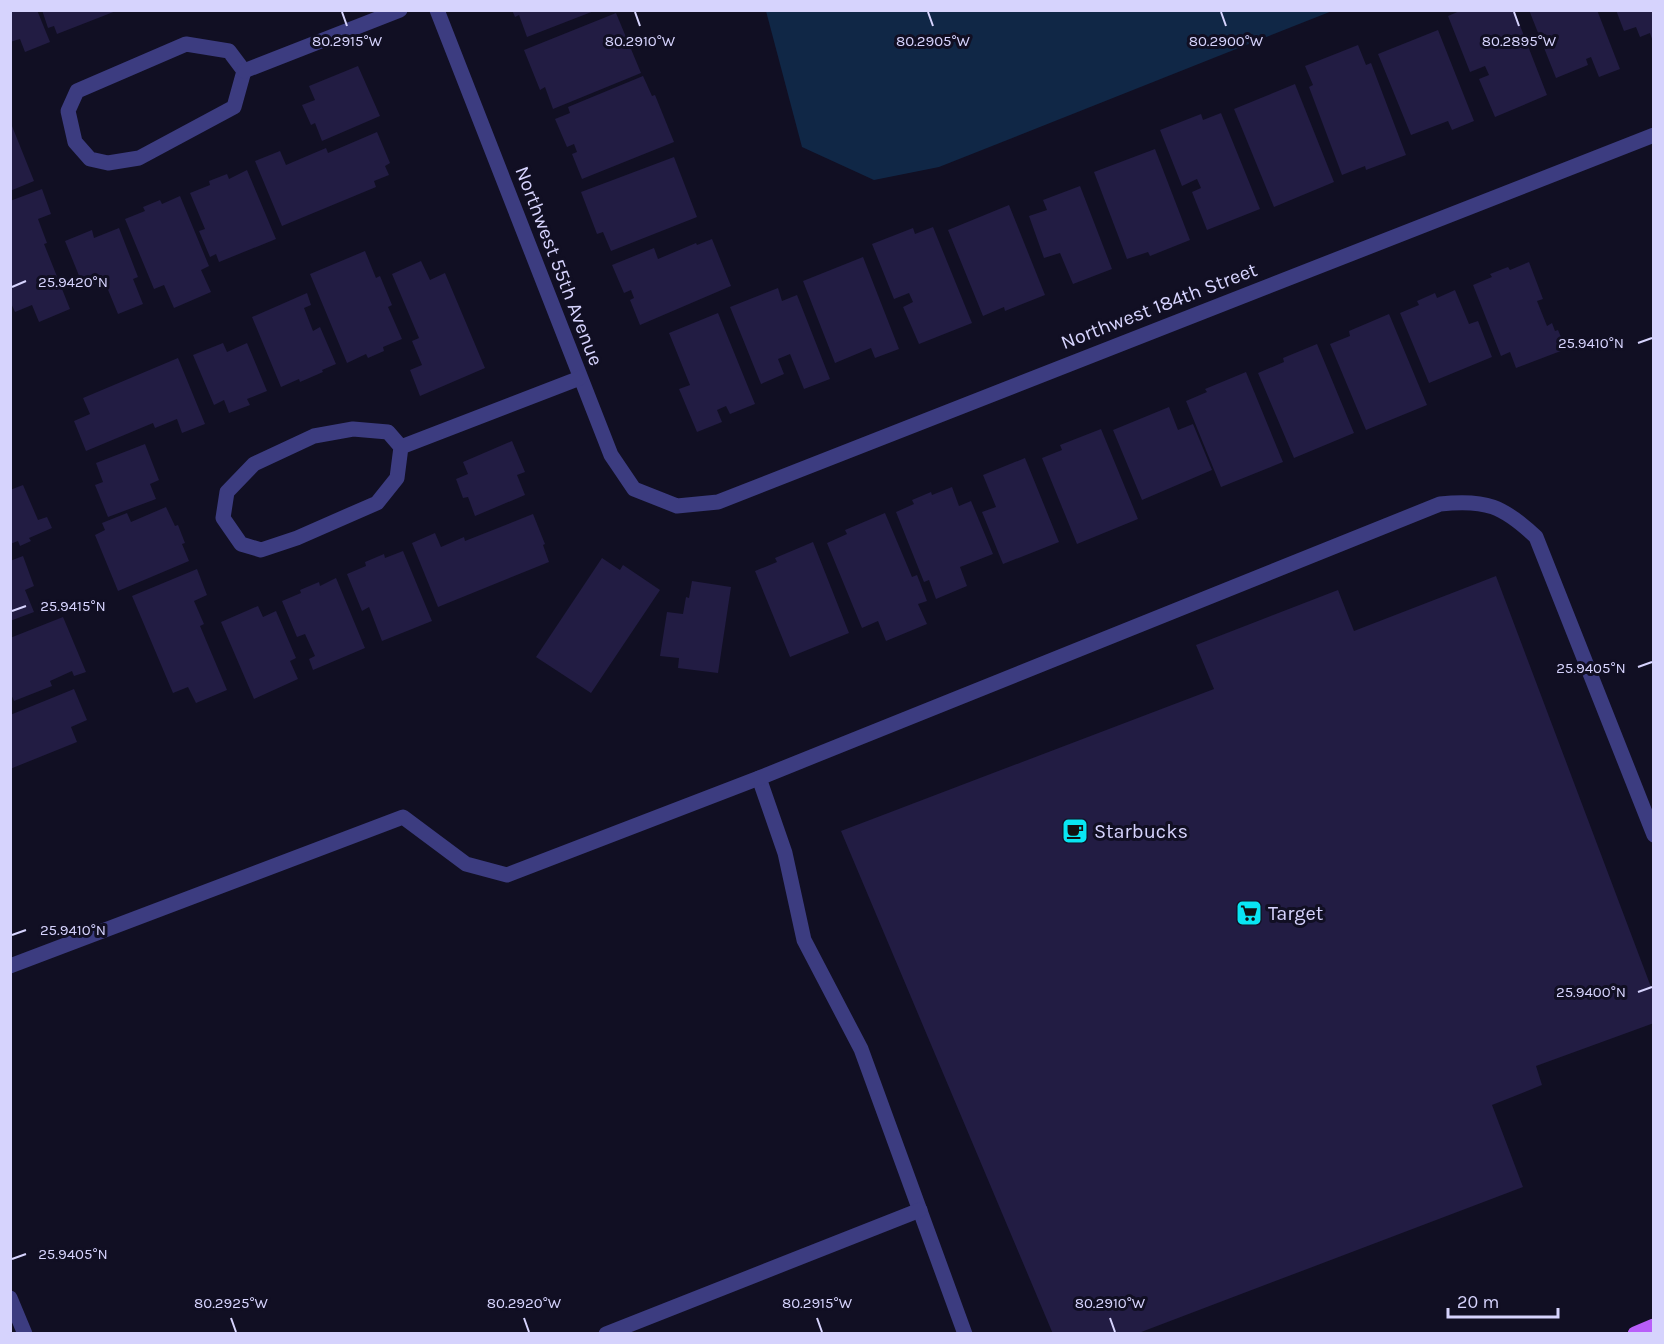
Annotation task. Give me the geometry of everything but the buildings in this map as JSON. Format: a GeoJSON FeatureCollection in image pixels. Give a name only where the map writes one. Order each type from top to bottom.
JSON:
{"type":"FeatureCollection","features":[{"type":"Feature","properties":{"kind":"main road"},"geometry":{"type":"LineString","coordinates":[[1635,1334],[1653,1326]]}},
{"type":"Feature","properties":{"kind":"street"},"geometry":{"type":"LineString","coordinates":[[244,71],[400,10]]}},
{"type":"Feature","properties":{"kind":"street","name":"Northwest 55th Avenue"},"geometry":{"type":"LineString","coordinates":[[437,10],[611,455],[634,489],[677,506]]}},
{"type":"Feature","properties":{"kind":"street"},"geometry":{"type":"LineString","coordinates":[[186,44],[229,51],[244,71],[234,107],[138,158],[108,163],[90,159],[75,142],[68,111],[77,91],[186,44]]}},
{"type":"Feature","properties":{"kind":"street","name":"Northwest 184th Street"},"geometry":{"type":"LineString","coordinates":[[677,506],[718,502],[1653,135]]}},
{"type":"Feature","properties":{"kind":"street"},"geometry":{"type":"LineString","coordinates":[[401,447],[580,378]]}},
{"type":"Feature","properties":{"kind":"street"},"geometry":{"type":"LineString","coordinates":[[353,429],[388,432],[401,447],[397,478],[377,503],[297,537],[261,550],[242,544],[223,518],[227,492],[254,464],[314,436],[353,429]]}},
{"type":"Feature","properties":{"kind":"street"},"geometry":{"type":"LineString","coordinates":[[10,966],[403,817],[466,864],[507,875],[759,778],[1440,504],[1467,501],[1493,506],[1517,518],[1536,537],[1653,834]]}},
{"type":"Feature","properties":{"kind":"street"},"geometry":{"type":"LineString","coordinates":[[759,778],[785,853],[804,940],[861,1049],[965,1334]]}},
{"type":"Feature","properties":{"kind":"street"},"geometry":{"type":"LineString","coordinates":[[606,1334],[920,1210]]}},
{"type":"Feature","properties":{"kind":"street"},"geometry":{"type":"LineString","coordinates":[[10,1298],[25,1334]]}},
{"type":"Feature","properties":{"kind":"water"},"geometry":{"type":"Polygon","coordinates":[[[766,10],[1332,11],[939,167],[874,180],[802,147],[766,10]]]}},
{"type":"Feature","properties":{"kind":"place","name":"Starbucks"},"geometry":{"type":"Point","coordinates":[1075,831]}},
{"type":"Feature","properties":{"kind":"place","name":"Target"},"geometry":{"type":"Point","coordinates":[1249,913]}}]}
